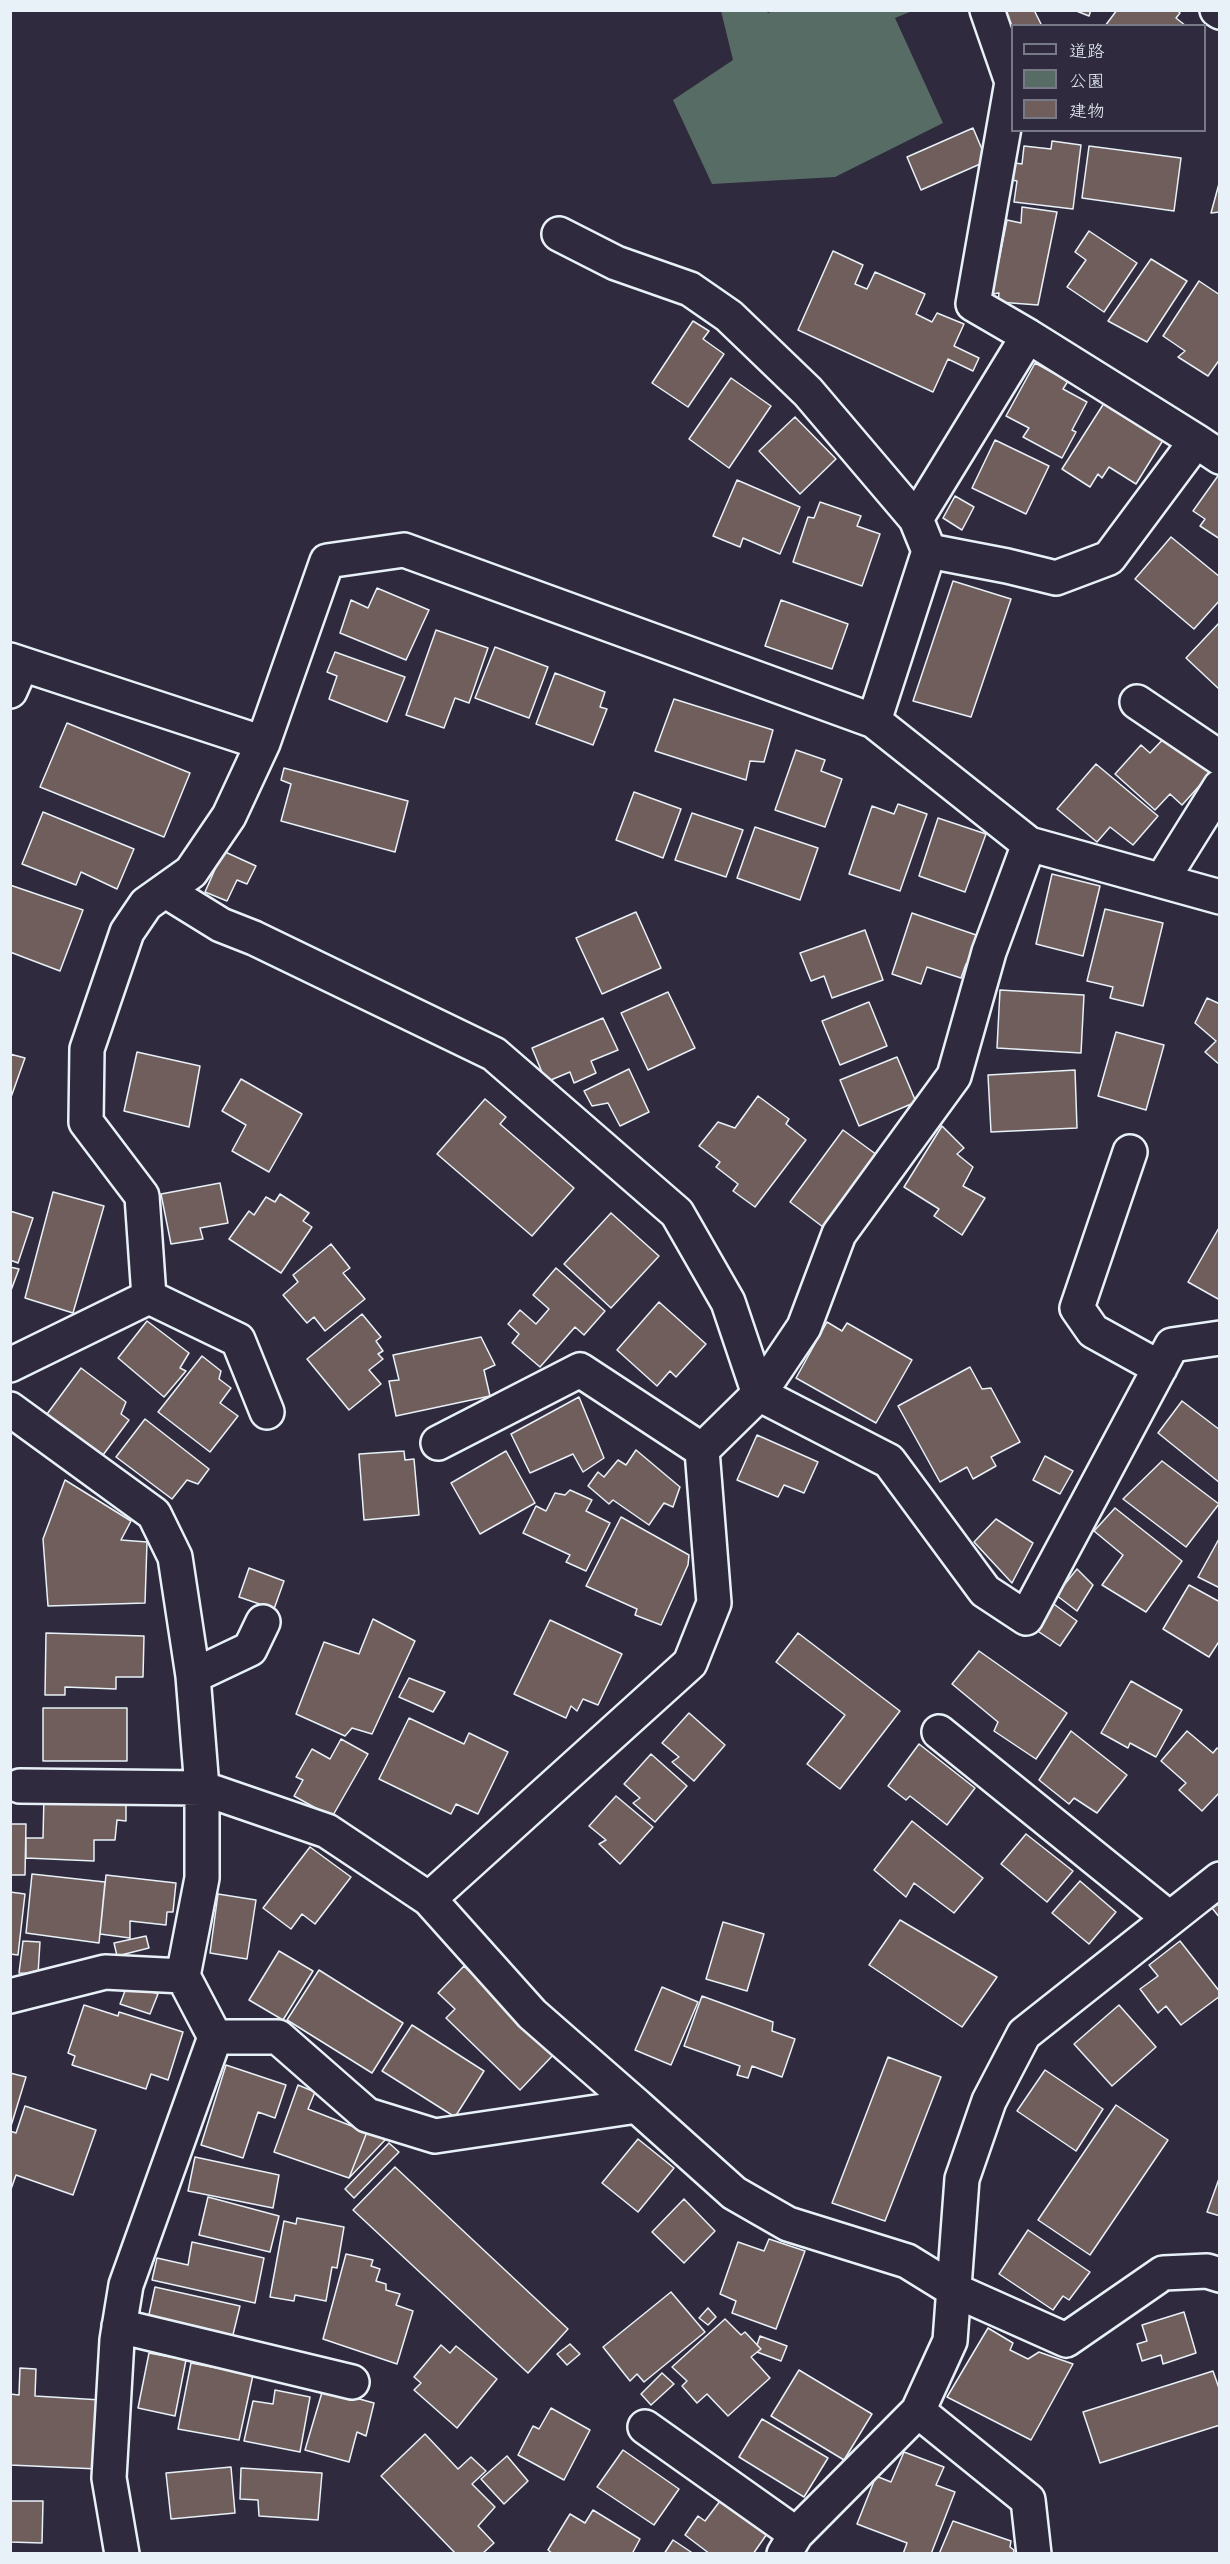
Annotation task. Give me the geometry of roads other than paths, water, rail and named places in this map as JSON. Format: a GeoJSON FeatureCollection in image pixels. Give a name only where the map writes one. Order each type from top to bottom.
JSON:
{"type":"FeatureCollection","features":[{"type":"Feature","properties":{"kind":"street"},"geometry":{"type":"LineString","coordinates":[[987,10],[1011,79]]}},
{"type":"Feature","properties":{"kind":"street"},"geometry":{"type":"LineString","coordinates":[[929,551],[1056,578],[1109,558],[1208,449],[974,304],[1011,88]]}},
{"type":"Feature","properties":{"kind":"street"},"geometry":{"type":"LineString","coordinates":[[559,234],[616,263],[690,289],[729,316],[808,392],[916,519],[929,551],[874,720]]}},
{"type":"Feature","properties":{"kind":"street"},"geometry":{"type":"LineString","coordinates":[[916,519],[1028,336]]}},
{"type":"Feature","properties":{"kind":"street"},"geometry":{"type":"LineString","coordinates":[[149,1297],[142,1196],[86,1122],[87,1049],[127,932],[146,904],[191,872],[229,816],[263,743],[327,561],[404,550],[874,720],[1029,844],[1220,897]]}},
{"type":"Feature","properties":{"kind":"street"},"geometry":{"type":"LineString","coordinates":[[14,671],[263,743]]}},
{"type":"Feature","properties":{"kind":"street"},"geometry":{"type":"LineString","coordinates":[[1137,702],[1220,758]]}},
{"type":"Feature","properties":{"kind":"street"},"geometry":{"type":"LineString","coordinates":[[1162,880],[1220,787]]}},
{"type":"Feature","properties":{"kind":"street"},"geometry":{"type":"LineString","coordinates":[[429,1899],[690,1663],[714,1603],[702,1450],[759,1394],[804,1327],[839,1234],[954,1076],[989,952],[1029,844]]}},
{"type":"Feature","properties":{"kind":"street"},"geometry":{"type":"LineString","coordinates":[[166,891],[221,925],[264,943],[494,1054],[677,1213],[728,1302],[759,1394],[890,1461],[985,1591],[1026,1618],[1172,1345],[1220,1338]]}},
{"type":"Feature","properties":{"kind":"street"},"geometry":{"type":"LineString","coordinates":[[1130,1152],[1077,1308],[1093,1331],[1160,1368]]}},
{"type":"Feature","properties":{"kind":"street"},"geometry":{"type":"LineString","coordinates":[[10,1365],[149,1297]]}},
{"type":"Feature","properties":{"kind":"street"},"geometry":{"type":"LineString","coordinates":[[149,1297],[238,1340],[267,1412]]}},
{"type":"Feature","properties":{"kind":"street"},"geometry":{"type":"LineString","coordinates":[[438,1443],[580,1370],[702,1450]]}},
{"type":"Feature","properties":{"kind":"street"},"geometry":{"type":"LineString","coordinates":[[10,1409],[154,1514],[175,1557],[193,1676],[202,1788],[202,1878],[183,1976],[215,2037],[126,2285],[119,2326],[109,2478],[122,2553]]}},
{"type":"Feature","properties":{"kind":"street"},"geometry":{"type":"LineString","coordinates":[[193,1676],[250,1649],[263,1622]]}},
{"type":"Feature","properties":{"kind":"street"},"geometry":{"type":"LineString","coordinates":[[939,1732],[1169,1918]]}},
{"type":"Feature","properties":{"kind":"street"},"geometry":{"type":"LineString","coordinates":[[20,1786],[202,1788],[327,1832],[429,1899],[532,2014],[734,2193],[788,2224],[907,2261],[954,2290],[1066,2340],[1163,2274],[1207,2271],[1220,2275]]}},
{"type":"Feature","properties":{"kind":"street"},"geometry":{"type":"LineString","coordinates":[[645,2427],[790,2544],[918,2411],[950,2341],[962,2180],[988,2101],[1024,2034],[1220,1879]]}},
{"type":"Feature","properties":{"kind":"street"},"geometry":{"type":"LineString","coordinates":[[10,1996],[105,1972],[183,1976]]}},
{"type":"Feature","properties":{"kind":"street"},"geometry":{"type":"LineString","coordinates":[[215,2037],[278,2037],[367,2115],[435,2136],[637,2106]]}},
{"type":"Feature","properties":{"kind":"street"},"geometry":{"type":"LineString","coordinates":[[119,2326],[352,2382]]}},
{"type":"Feature","properties":{"kind":"street"},"geometry":{"type":"LineString","coordinates":[[918,2411],[1028,2500],[1034,2553]]}}]}
